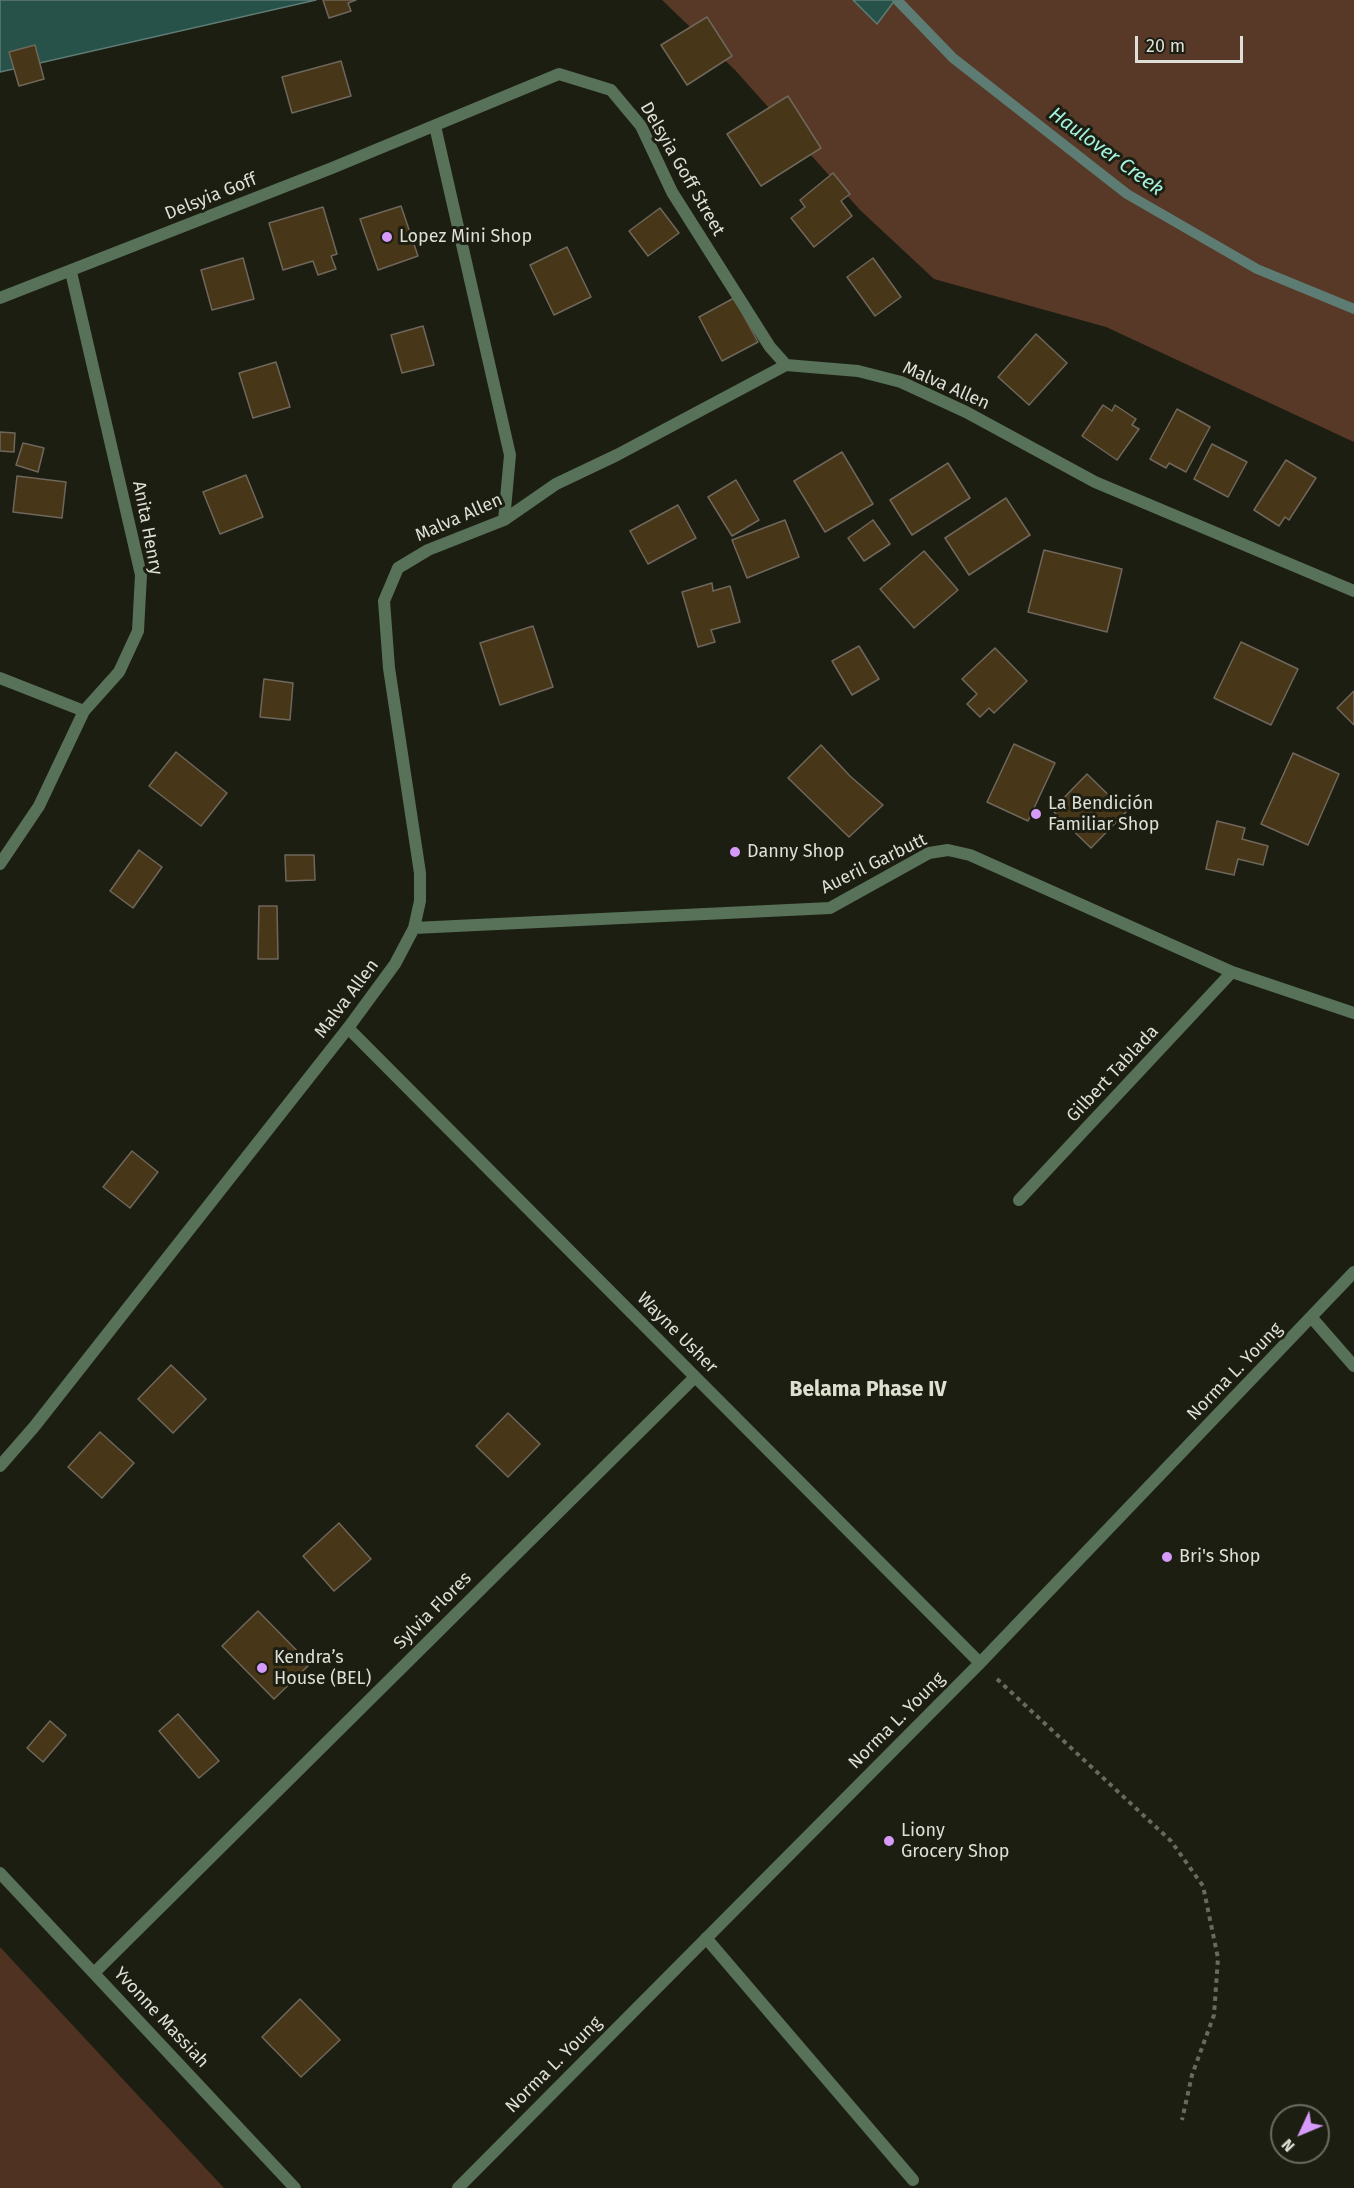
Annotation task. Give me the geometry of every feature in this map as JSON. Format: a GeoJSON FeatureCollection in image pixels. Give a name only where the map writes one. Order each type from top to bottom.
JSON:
{"type":"FeatureCollection","features":[{"type":"Feature","properties":{"kind":"street","name":"Delsyia Goff Street"},"geometry":{"type":"LineString","coordinates":[[435,126],[559,74],[611,90],[641,126],[672,192],[770,346],[786,365]]}},
{"type":"Feature","properties":{"kind":"street","name":"Delsyia Goff"},"geometry":{"type":"LineString","coordinates":[[0,298],[71,272],[435,126]]}},
{"type":"Feature","properties":{"kind":"street"},"geometry":{"type":"LineString","coordinates":[[435,126],[510,455],[504,520]]}},
{"type":"Feature","properties":{"kind":"street","name":"Anita Henry"},"geometry":{"type":"LineString","coordinates":[[0,864],[39,806],[84,711],[119,672],[138,632],[141,575],[71,272]]}},
{"type":"Feature","properties":{"kind":"street","name":"Malva Allen"},"geometry":{"type":"LineString","coordinates":[[0,1467],[348,1028],[395,964],[414,928],[420,901],[420,873],[389,668],[384,601],[398,568],[428,550],[504,520],[556,483],[617,455],[786,365],[858,371],[902,382],[966,412],[1095,482],[1354,591]]}},
{"type":"Feature","properties":{"kind":"street"},"geometry":{"type":"LineString","coordinates":[[0,678],[84,711]]}},
{"type":"Feature","properties":{"kind":"street","name":"Aueril Garbutt"},"geometry":{"type":"LineString","coordinates":[[414,928],[830,908],[929,853],[948,850],[970,855],[1232,972],[1354,1013]]}},
{"type":"Feature","properties":{"kind":"street","name":"Gilbert Tablada"},"geometry":{"type":"LineString","coordinates":[[1019,1200],[1232,972]]}},
{"type":"Feature","properties":{"kind":"street","name":"Wayne Usher"},"geometry":{"type":"LineString","coordinates":[[348,1028],[980,1663]]}},
{"type":"Feature","properties":{"kind":"street","name":"Norma L. Young"},"geometry":{"type":"LineString","coordinates":[[458,2188],[980,1663],[1354,1272]]}},
{"type":"Feature","properties":{"kind":"street"},"geometry":{"type":"LineString","coordinates":[[1312,1318],[1354,1366]]}},
{"type":"Feature","properties":{"kind":"street","name":"Sylvia Flores"},"geometry":{"type":"LineString","coordinates":[[94,1973],[695,1377]]}},
{"type":"Feature","properties":{"kind":"street","name":"Yvonne Massiah"},"geometry":{"type":"LineString","coordinates":[[0,1873],[295,2188]]}},
{"type":"Feature","properties":{"kind":"street"},"geometry":{"type":"LineString","coordinates":[[706,1938],[913,2180]]}},
{"type":"Feature","properties":{"kind":"path"},"geometry":{"type":"LineString","coordinates":[[980,1663],[1172,1841],[1203,1886],[1218,1958],[1214,2015],[1192,2075],[1182,2120]]}},
{"type":"Feature","properties":{"kind":"shaded area"},"geometry":{"type":"Polygon","coordinates":[[[662,0],[853,0],[877,24],[895,0],[1354,0],[1354,442],[1106,327],[934,279],[860,210],[735,70],[662,0]]]}},
{"type":"Feature","properties":{"kind":"shaded area"},"geometry":{"type":"Polygon","coordinates":[[[0,1947],[224,2188],[0,2188],[0,1947]]]}},
{"type":"Feature","properties":{"kind":"water"},"geometry":{"type":"Polygon","coordinates":[[[0,0],[316,0],[0,72],[0,0]]]}},
{"type":"Feature","properties":{"kind":"water"},"geometry":{"type":"Polygon","coordinates":[[[853,0],[895,0],[877,24],[853,0]]]}},
{"type":"Feature","properties":{"kind":"building"},"geometry":{"type":"Polygon","coordinates":[[[323,0],[356,0],[348,3],[351,11],[329,18],[323,0]]]}},
{"type":"Feature","properties":{"kind":"building"},"geometry":{"type":"Polygon","coordinates":[[[707,17],[732,56],[687,85],[661,45],[707,17]]]}},
{"type":"Feature","properties":{"kind":"building"},"geometry":{"type":"Polygon","coordinates":[[[35,45],[44,79],[19,86],[9,52],[35,45]]]}},
{"type":"Feature","properties":{"kind":"building"},"geometry":{"type":"Polygon","coordinates":[[[341,61],[351,96],[292,113],[282,77],[341,61]]]}},
{"type":"Feature","properties":{"kind":"building"},"geometry":{"type":"Polygon","coordinates":[[[788,96],[821,148],[761,186],[727,134],[788,96]]]}},
{"type":"Feature","properties":{"kind":"building"},"geometry":{"type":"Polygon","coordinates":[[[833,173],[850,194],[841,201],[852,216],[814,247],[791,218],[805,207],[800,200],[833,173]]]}},
{"type":"Feature","properties":{"kind":"building"},"geometry":{"type":"Polygon","coordinates":[[[401,206],[418,256],[378,270],[360,219],[401,206]]]}},
{"type":"Feature","properties":{"kind":"building"},"geometry":{"type":"Polygon","coordinates":[[[323,207],[337,254],[331,256],[336,269],[318,275],[313,261],[283,270],[269,223],[323,207]]]}},
{"type":"Feature","properties":{"kind":"building"},"geometry":{"type":"Polygon","coordinates":[[[660,208],[679,233],[648,256],[629,231],[660,208]]]}},
{"type":"Feature","properties":{"kind":"building"},"geometry":{"type":"Polygon","coordinates":[[[567,247],[591,297],[554,315],[530,265],[567,247]]]}},
{"type":"Feature","properties":{"kind":"building"},"geometry":{"type":"Polygon","coordinates":[[[243,258],[254,299],[212,310],[201,270],[243,258]]]}},
{"type":"Feature","properties":{"kind":"building"},"geometry":{"type":"Polygon","coordinates":[[[873,258],[901,297],[875,316],[847,277],[873,258]]]}},
{"type":"Feature","properties":{"kind":"building"},"geometry":{"type":"Polygon","coordinates":[[[734,298],[758,342],[722,361],[699,317],[734,298]]]}},
{"type":"Feature","properties":{"kind":"building"},"geometry":{"type":"Polygon","coordinates":[[[423,326],[434,365],[402,373],[391,335],[423,326]]]}},
{"type":"Feature","properties":{"kind":"building"},"geometry":{"type":"Polygon","coordinates":[[[1036,334],[1067,363],[1029,405],[998,377],[1036,334]]]}},
{"type":"Feature","properties":{"kind":"building"},"geometry":{"type":"Polygon","coordinates":[[[276,362],[290,407],[253,418],[239,373],[276,362]]]}},
{"type":"Feature","properties":{"kind":"building"},"geometry":{"type":"Polygon","coordinates":[[[1103,405],[1112,411],[1115,405],[1136,419],[1132,425],[1139,429],[1117,460],[1082,436],[1103,405]]]}},
{"type":"Feature","properties":{"kind":"building"},"geometry":{"type":"Polygon","coordinates":[[[1177,409],[1210,427],[1186,472],[1169,463],[1166,468],[1150,459],[1177,409]]]}},
{"type":"Feature","properties":{"kind":"building"},"geometry":{"type":"Polygon","coordinates":[[[0,432],[15,433],[14,452],[0,451],[0,432]]]}},
{"type":"Feature","properties":{"kind":"building"},"geometry":{"type":"Polygon","coordinates":[[[23,443],[44,448],[38,472],[16,465],[23,443]]]}},
{"type":"Feature","properties":{"kind":"building"},"geometry":{"type":"Polygon","coordinates":[[[1212,444],[1247,462],[1228,497],[1194,479],[1212,444]]]}},
{"type":"Feature","properties":{"kind":"building"},"geometry":{"type":"Polygon","coordinates":[[[842,452],[873,504],[825,532],[794,481],[842,452]]]}},
{"type":"Feature","properties":{"kind":"building"},"geometry":{"type":"Polygon","coordinates":[[[1286,460],[1316,478],[1289,520],[1285,517],[1279,526],[1254,510],[1286,460]]]}},
{"type":"Feature","properties":{"kind":"building"},"geometry":{"type":"Polygon","coordinates":[[[948,463],[970,498],[912,535],[890,500],[948,463]]]}},
{"type":"Feature","properties":{"kind":"building"},"geometry":{"type":"Polygon","coordinates":[[[246,475],[263,517],[220,534],[203,492],[246,475]]]}},
{"type":"Feature","properties":{"kind":"building"},"geometry":{"type":"Polygon","coordinates":[[[17,476],[66,482],[62,518],[13,512],[17,476]]]}},
{"type":"Feature","properties":{"kind":"building"},"geometry":{"type":"Polygon","coordinates":[[[736,480],[759,520],[732,536],[708,497],[736,480]]]}},
{"type":"Feature","properties":{"kind":"building"},"geometry":{"type":"Polygon","coordinates":[[[1006,498],[1030,535],[969,575],[945,538],[1006,498]]]}},
{"type":"Feature","properties":{"kind":"building"},"geometry":{"type":"Polygon","coordinates":[[[678,505],[696,538],[648,564],[630,531],[678,505]]]}},
{"type":"Feature","properties":{"kind":"building"},"geometry":{"type":"Polygon","coordinates":[[[785,520],[799,557],[747,578],[732,540],[785,520]]]}},
{"type":"Feature","properties":{"kind":"building"},"geometry":{"type":"Polygon","coordinates":[[[873,520],[890,544],[864,561],[848,538],[873,520]]]}},
{"type":"Feature","properties":{"kind":"building"},"geometry":{"type":"Polygon","coordinates":[[[1044,550],[1122,569],[1107,632],[1028,612],[1044,550]]]}},
{"type":"Feature","properties":{"kind":"building"},"geometry":{"type":"Polygon","coordinates":[[[924,551],[958,590],[914,628],[880,589],[924,551]]]}},
{"type":"Feature","properties":{"kind":"building"},"geometry":{"type":"Polygon","coordinates":[[[712,583],[713,591],[730,586],[740,622],[711,630],[715,642],[698,647],[682,592],[712,583]]]}},
{"type":"Feature","properties":{"kind":"building"},"geometry":{"type":"Polygon","coordinates":[[[533,626],[553,687],[500,705],[480,643],[533,626]]]}},
{"type":"Feature","properties":{"kind":"building"},"geometry":{"type":"Polygon","coordinates":[[[1241,642],[1298,669],[1271,725],[1214,698],[1241,642]]]}},
{"type":"Feature","properties":{"kind":"building"},"geometry":{"type":"Polygon","coordinates":[[[859,646],[879,679],[852,695],[832,661],[859,646]]]}},
{"type":"Feature","properties":{"kind":"building"},"geometry":{"type":"Polygon","coordinates":[[[995,648],[1027,681],[994,713],[989,708],[980,717],[967,704],[977,694],[962,679],[995,648]]]}},
{"type":"Feature","properties":{"kind":"building"},"geometry":{"type":"Polygon","coordinates":[[[264,679],[293,683],[290,720],[260,717],[264,679]]]}},
{"type":"Feature","properties":{"kind":"building"},"geometry":{"type":"Polygon","coordinates":[[[1354,691],[1354,725],[1337,708],[1354,691]]]}},
{"type":"Feature","properties":{"kind":"building"},"geometry":{"type":"Polygon","coordinates":[[[1014,744],[1055,763],[1028,821],[987,802],[1014,744]]]}},
{"type":"Feature","properties":{"kind":"building"},"geometry":{"type":"Polygon","coordinates":[[[821,745],[850,776],[883,805],[849,837],[788,778],[821,745]]]}},
{"type":"Feature","properties":{"kind":"building"},"geometry":{"type":"Polygon","coordinates":[[[176,752],[227,793],[201,826],[149,786],[176,752]]]}},
{"type":"Feature","properties":{"kind":"building"},"geometry":{"type":"Polygon","coordinates":[[[1293,753],[1339,774],[1308,845],[1261,824],[1293,753]]]}},
{"type":"Feature","properties":{"kind":"building"},"geometry":{"type":"Polygon","coordinates":[[[1087,774],[1126,812],[1091,848],[1052,810],[1087,774]]]}},
{"type":"Feature","properties":{"kind":"building"},"geometry":{"type":"Polygon","coordinates":[[[1217,821],[1245,828],[1242,839],[1268,846],[1263,865],[1238,859],[1234,875],[1206,869],[1217,821]]]}},
{"type":"Feature","properties":{"kind":"building"},"geometry":{"type":"Polygon","coordinates":[[[139,850],[162,867],[133,908],[110,891],[139,850]]]}},
{"type":"Feature","properties":{"kind":"building"},"geometry":{"type":"Polygon","coordinates":[[[285,855],[314,855],[315,880],[286,881],[285,855]]]}},
{"type":"Feature","properties":{"kind":"building"},"geometry":{"type":"Polygon","coordinates":[[[259,906],[277,906],[278,959],[258,959],[259,906]]]}},
{"type":"Feature","properties":{"kind":"building"},"geometry":{"type":"Polygon","coordinates":[[[132,1151],[158,1172],[130,1208],[103,1187],[132,1151]]]}},
{"type":"Feature","properties":{"kind":"building"},"geometry":{"type":"Polygon","coordinates":[[[171,1365],[206,1399],[173,1433],[138,1399],[171,1365]]]}},
{"type":"Feature","properties":{"kind":"building"},"geometry":{"type":"Polygon","coordinates":[[[508,1413],[540,1444],[508,1477],[476,1446],[508,1413]]]}},
{"type":"Feature","properties":{"kind":"building"},"geometry":{"type":"Polygon","coordinates":[[[100,1432],[134,1463],[102,1498],[68,1467],[100,1432]]]}},
{"type":"Feature","properties":{"kind":"building"},"geometry":{"type":"Polygon","coordinates":[[[339,1523],[371,1559],[334,1591],[303,1556],[339,1523]]]}},
{"type":"Feature","properties":{"kind":"building"},"geometry":{"type":"Polygon","coordinates":[[[258,1611],[310,1664],[274,1699],[222,1646],[258,1611]]]}},
{"type":"Feature","properties":{"kind":"building"},"geometry":{"type":"Polygon","coordinates":[[[178,1714],[219,1761],[199,1778],[159,1731],[178,1714]]]}},
{"type":"Feature","properties":{"kind":"building"},"geometry":{"type":"Polygon","coordinates":[[[50,1721],[66,1735],[43,1762],[27,1748],[50,1721]]]}},
{"type":"Feature","properties":{"kind":"building"},"geometry":{"type":"Polygon","coordinates":[[[300,1999],[340,2040],[301,2077],[262,2037],[300,1999]]]}},
{"type":"Feature","properties":{"kind":"waterway","name":"Haulover Creek"},"geometry":{"type":"LineString","coordinates":[[897,0],[953,58],[1127,194],[1257,269],[1354,309]]}},
{"type":"Feature","properties":{"kind":"place","name":"Lopez Mini Shop"},"geometry":{"type":"Point","coordinates":[387,237]}},
{"type":"Feature","properties":{"kind":"place","name":"La Bendición Familiar Shop"},"geometry":{"type":"Point","coordinates":[1036,814]}},
{"type":"Feature","properties":{"kind":"place","name":"Danny Shop"},"geometry":{"type":"Point","coordinates":[735,852]}},
{"type":"Feature","properties":{"kind":"place","name":"Bri's Shop"},"geometry":{"type":"Point","coordinates":[1167,1557]}},
{"type":"Feature","properties":{"kind":"place","name":"Kendra’s House (BEL)"},"geometry":{"type":"Point","coordinates":[262,1668]}},
{"type":"Feature","properties":{"kind":"place","name":"Liony Grocery Shop"},"geometry":{"type":"Point","coordinates":[889,1841]}},
{"type":"Feature","properties":{"kind":"district","name":"Belama Phase IV"},"geometry":{"type":"Point","coordinates":[868,1390]}}]}
